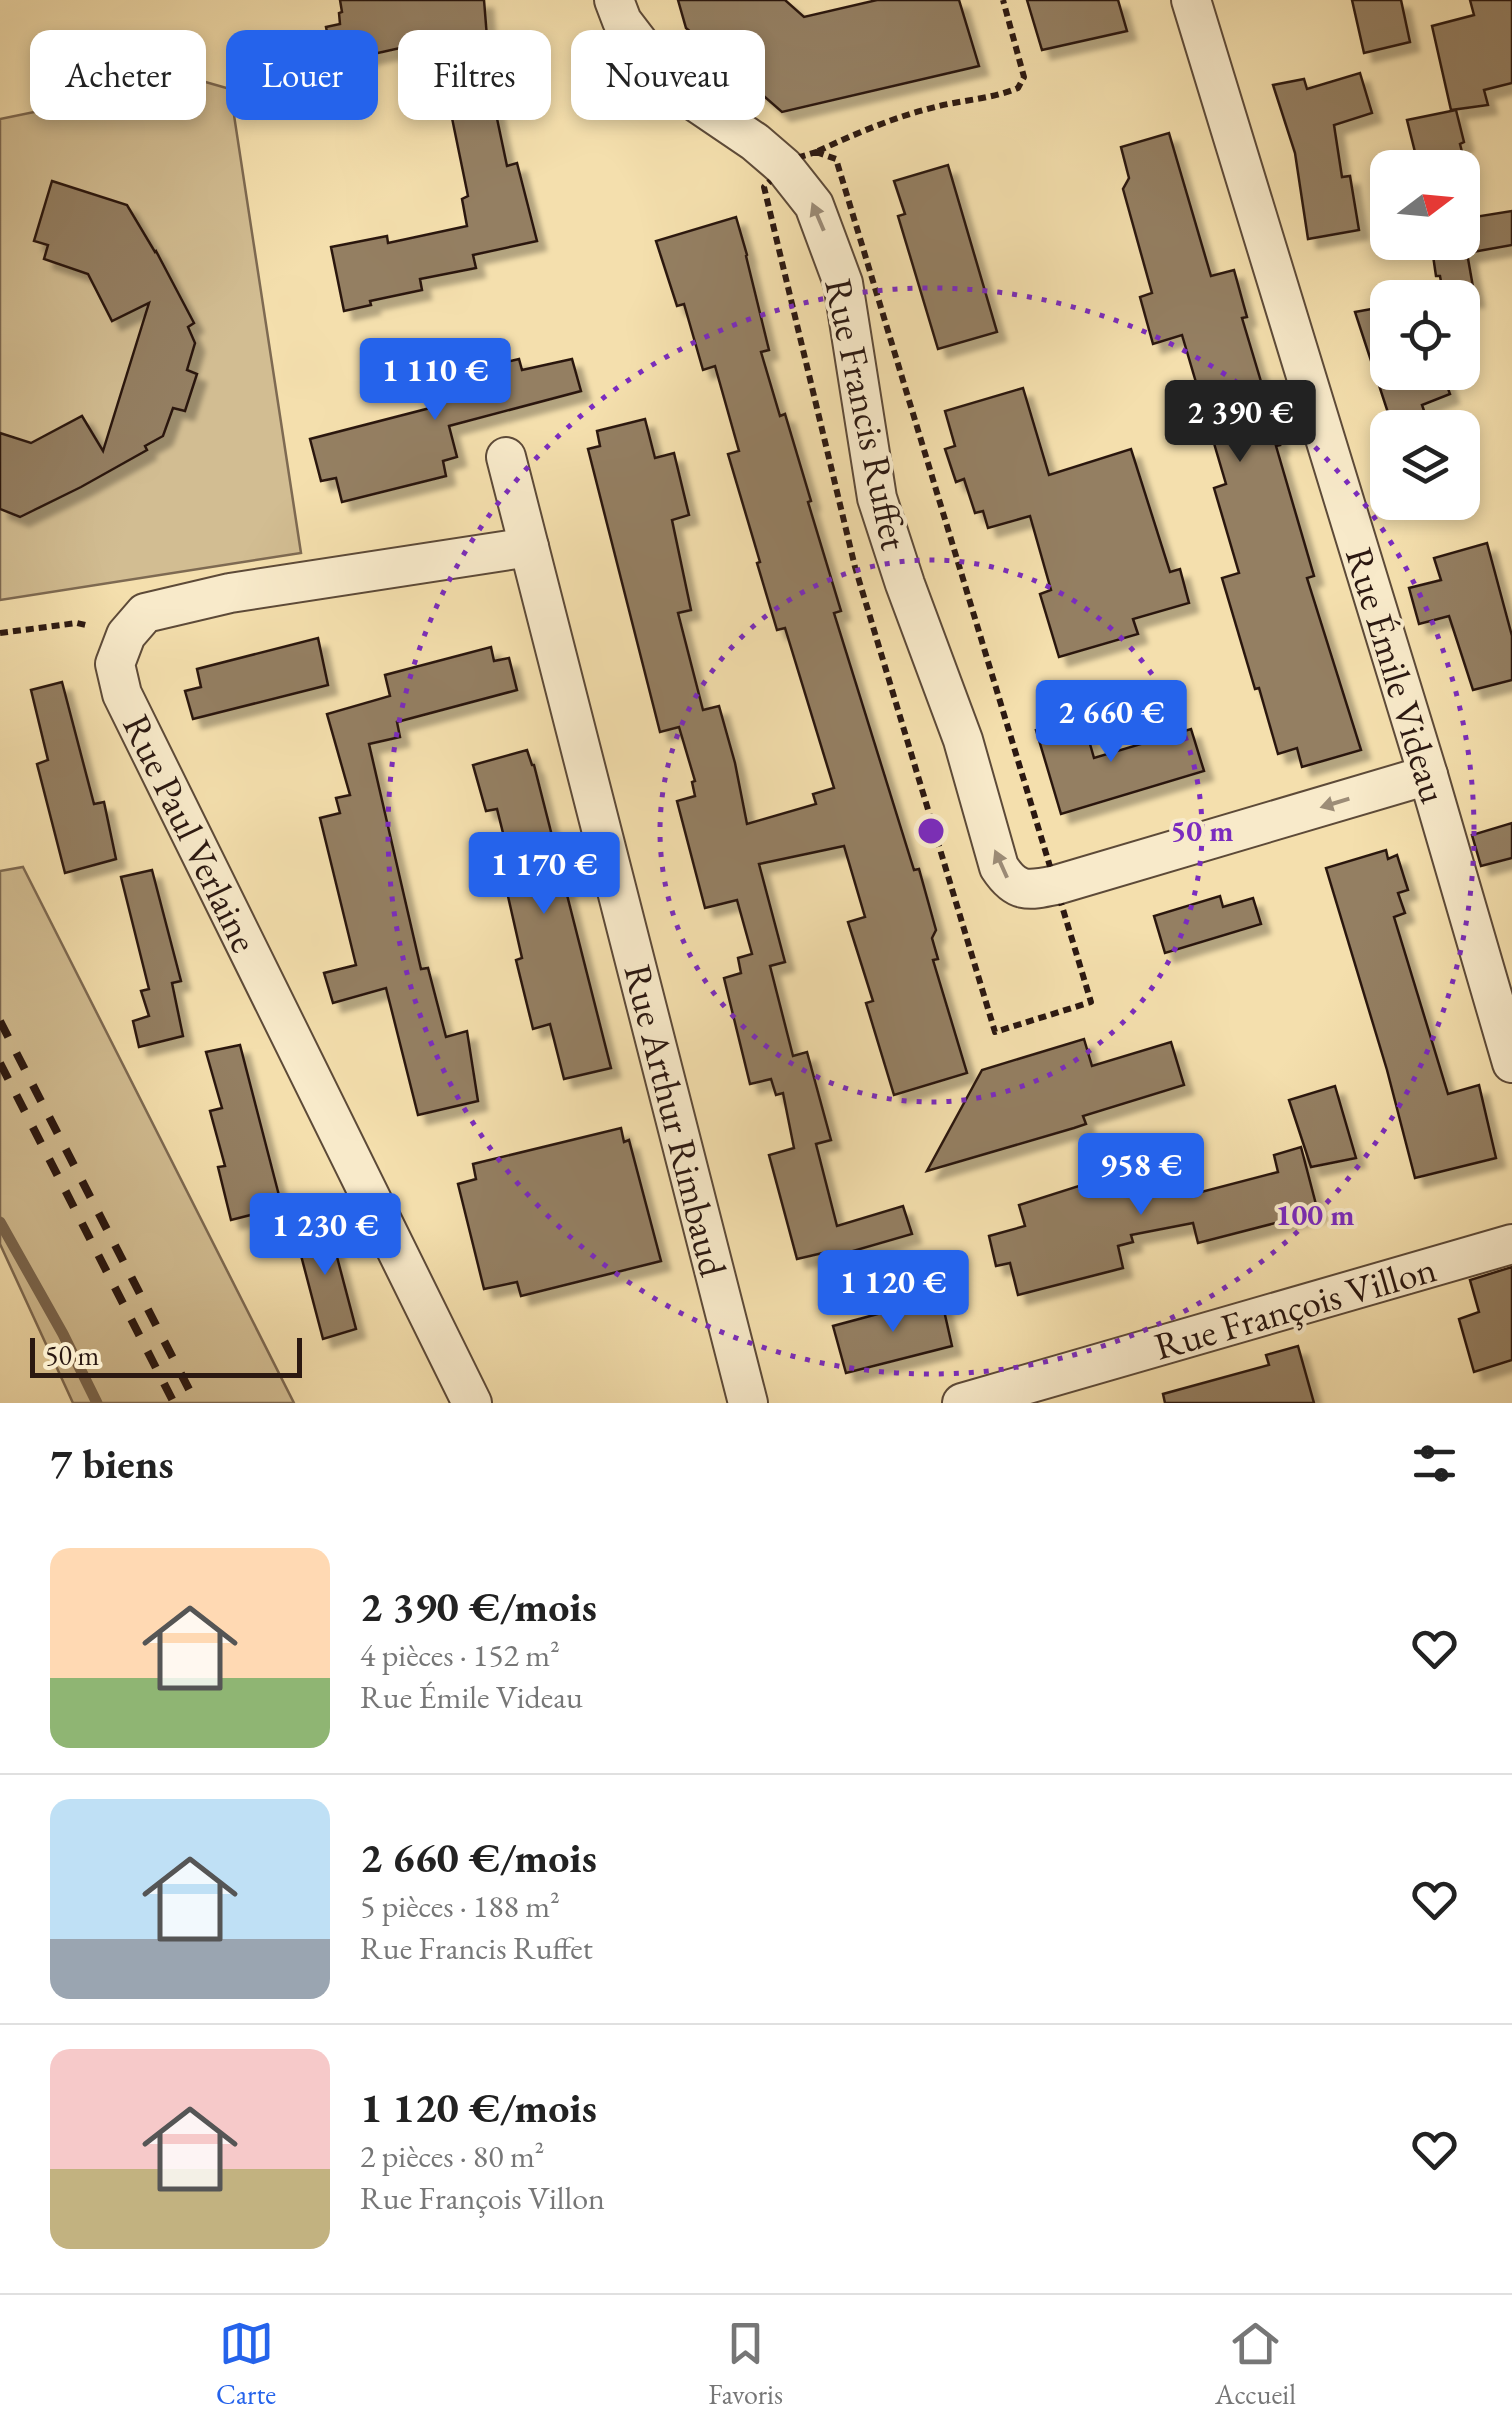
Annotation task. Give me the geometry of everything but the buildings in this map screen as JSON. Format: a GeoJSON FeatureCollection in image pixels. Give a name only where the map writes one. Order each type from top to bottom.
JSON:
{"type":"FeatureCollection","features":[{"type":"Feature","properties":{"kind":"street","name":"Rue Francis Ruffet"},"geometry":{"type":"LineString","coordinates":[[614,0],[622,22],[671,85],[755,142],[784,167],[814,205],[843,283],[878,498],[905,584],[963,740],[999,867],[1008,880],[1018,888],[1034,890],[1056,885],[1428,775]]}},
{"type":"Feature","properties":{"kind":"street","name":"Rue Émile Videau"},"geometry":{"type":"LineString","coordinates":[[1191,0],[1512,1063]]}},
{"type":"Feature","properties":{"kind":"street","name":"Rue Arthur Rimbaud"},"geometry":{"type":"LineString","coordinates":[[506,457],[748,1403]]}},
{"type":"Feature","properties":{"kind":"street"},"geometry":{"type":"LineString","coordinates":[[126,634],[146,613],[230,592],[529,547]]}},
{"type":"Feature","properties":{"kind":"street","name":"Rue Paul Verlaine"},"geometry":{"type":"LineString","coordinates":[[126,634],[115,664],[122,694],[472,1403]]}},
{"type":"Feature","properties":{"kind":"street","name":"Rue François Villon"},"geometry":{"type":"LineString","coordinates":[[962,1403],[1512,1244]]}},
{"type":"Feature","properties":{"kind":"path"},"geometry":{"type":"LineString","coordinates":[[816,152],[862,131],[933,107],[1018,88],[1024,77],[1004,0]]}},
{"type":"Feature","properties":{"kind":"path"},"geometry":{"type":"LineString","coordinates":[[0,634],[78,624],[126,634]]}},
{"type":"Feature","properties":{"kind":"shaded area"},"geometry":{"type":"Polygon","coordinates":[[[206,82],[226,88],[226,120],[235,120],[301,553],[0,600],[0,119],[30,113],[30,120],[206,120],[206,82]]]}},
{"type":"Feature","properties":{"kind":"shaded area"},"geometry":{"type":"Polygon","coordinates":[[[23,867],[294,1403],[73,1403],[0,1244],[0,871],[23,867]]]}},
{"type":"Feature","properties":{"kind":"waterway"},"geometry":{"type":"LineString","coordinates":[[0,1222],[97,1403]]}},
{"type":"Feature","properties":{"kind":"railway"},"geometry":{"type":"LineString","coordinates":[[0,1021],[196,1403]]}},
{"type":"Feature","properties":{"kind":"railway"},"geometry":{"type":"LineString","coordinates":[[0,1063],[174,1403]]}}]}
